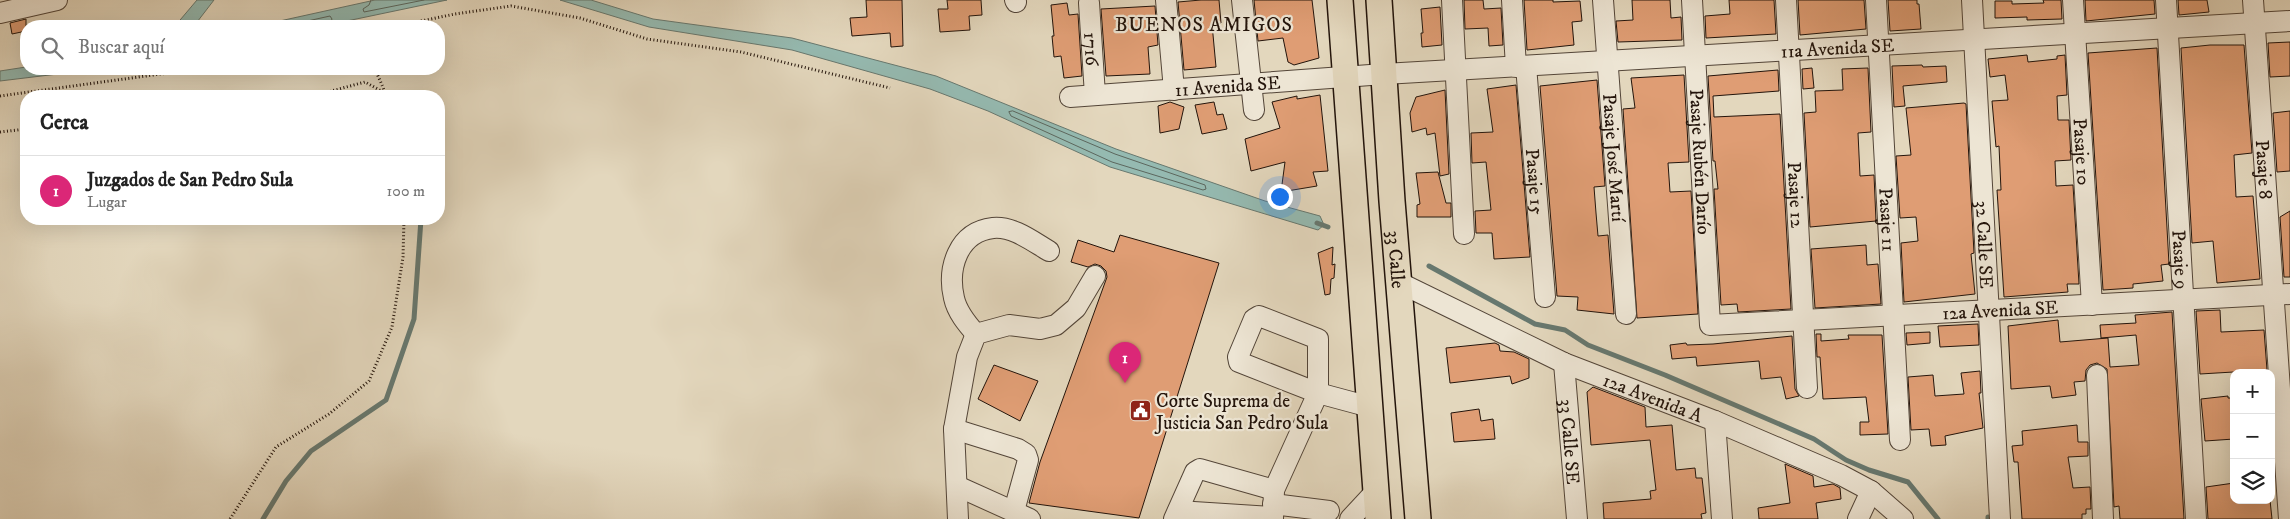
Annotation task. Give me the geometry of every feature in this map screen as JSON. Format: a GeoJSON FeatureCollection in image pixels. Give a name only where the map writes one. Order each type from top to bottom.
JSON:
{"type":"FeatureCollection","features":[{"type":"Feature","properties":{"kind":"main road","name":"33 Calle"},"geometry":{"type":"LineString","coordinates":[[1340,0],[1378,519]]}},
{"type":"Feature","properties":{"kind":"main road","name":"33 Calle"},"geometry":{"type":"LineString","coordinates":[[1379,0],[1398,282],[1418,519]]}},
{"type":"Feature","properties":{"kind":"street"},"geometry":{"type":"LineString","coordinates":[[0,13],[57,0]]}},
{"type":"Feature","properties":{"kind":"street"},"geometry":{"type":"LineString","coordinates":[[1166,0],[1174,90]]}},
{"type":"Feature","properties":{"kind":"street"},"geometry":{"type":"LineString","coordinates":[[1242,0],[1254,110]]}},
{"type":"Feature","properties":{"kind":"street"},"geometry":{"type":"LineString","coordinates":[[1452,0],[1464,234]]}},
{"type":"Feature","properties":{"kind":"street","name":"Pasaje 15"},"geometry":{"type":"LineString","coordinates":[[1512,0],[1521,67],[1545,297]]}},
{"type":"Feature","properties":{"kind":"street","name":"Pasaje José Martí"},"geometry":{"type":"LineString","coordinates":[[1603,0],[1626,314]]}},
{"type":"Feature","properties":{"kind":"street","name":"Pasaje Rubén Darío"},"geometry":{"type":"LineString","coordinates":[[1692,0],[1710,325]]}},
{"type":"Feature","properties":{"kind":"street","name":"Pasaje 12"},"geometry":{"type":"LineString","coordinates":[[1786,0],[1807,388]]}},
{"type":"Feature","properties":{"kind":"street","name":"Pasaje 11"},"geometry":{"type":"LineString","coordinates":[[1876,0],[1900,440]]}},
{"type":"Feature","properties":{"kind":"street","name":"32 Calle SE"},"geometry":{"type":"LineString","coordinates":[[1972,0],[2000,519]]}},
{"type":"Feature","properties":{"kind":"street","name":"Pasaje 10"},"geometry":{"type":"LineString","coordinates":[[2073,0],[2092,305]]}},
{"type":"Feature","properties":{"kind":"street","name":"Pasaje 9"},"geometry":{"type":"LineString","coordinates":[[2166,0],[2196,519]]}},
{"type":"Feature","properties":{"kind":"street","name":"Pasaje 8"},"geometry":{"type":"LineString","coordinates":[[2253,0],[2282,295],[2289,519]]}},
{"type":"Feature","properties":{"kind":"street","name":"1716"},"geometry":{"type":"LineString","coordinates":[[1089,3],[1095,95]]}},
{"type":"Feature","properties":{"kind":"street","name":"11a Avenida SE"},"geometry":{"type":"LineString","coordinates":[[1384,74],[2290,21]]}},
{"type":"Feature","properties":{"kind":"street","name":"11 Avenida SE"},"geometry":{"type":"LineString","coordinates":[[1070,97],[1384,74]]}},
{"type":"Feature","properties":{"kind":"street"},"geometry":{"type":"LineString","coordinates":[[976,334],[962,317],[954,299],[954,259],[962,243],[974,233],[994,228],[1013,230],[1049,250]]}},
{"type":"Feature","properties":{"kind":"street"},"geometry":{"type":"LineString","coordinates":[[976,334],[1009,325],[1040,329],[1056,325],[1076,308],[1096,276]]}},
{"type":"Feature","properties":{"kind":"street","name":"12a Avenida A"},"geometry":{"type":"LineString","coordinates":[[1398,282],[1564,363],[1715,421],[1840,475],[1871,491],[1903,519]]}},
{"type":"Feature","properties":{"kind":"street","name":"12a Avenida SE"},"geometry":{"type":"LineString","coordinates":[[1710,325],[2282,295]]}},
{"type":"Feature","properties":{"kind":"street"},"geometry":{"type":"LineString","coordinates":[[1273,508],[1318,393],[1318,340],[1264,316],[1254,319],[1238,357],[1239,362],[1318,393],[1370,407]]}},
{"type":"Feature","properties":{"kind":"street"},"geometry":{"type":"LineString","coordinates":[[958,519],[954,429],[967,357],[976,334]]}},
{"type":"Feature","properties":{"kind":"street","name":"33 Calle SE"},"geometry":{"type":"LineString","coordinates":[[1564,363],[1577,519]]}},
{"type":"Feature","properties":{"kind":"street"},"geometry":{"type":"LineString","coordinates":[[2097,375],[2103,519]]}},
{"type":"Feature","properties":{"kind":"street"},"geometry":{"type":"LineString","coordinates":[[1715,421],[1722,519]]}},
{"type":"Feature","properties":{"kind":"street"},"geometry":{"type":"LineString","coordinates":[[954,429],[1018,449],[1026,454],[1028,460],[1024,517],[957,486]]}},
{"type":"Feature","properties":{"kind":"street"},"geometry":{"type":"LineString","coordinates":[[1273,508],[1200,469],[1195,472],[1176,515],[1273,508],[1329,511]]}},
{"type":"Feature","properties":{"kind":"street"},"geometry":{"type":"LineString","coordinates":[[1350,519],[1376,491]]}},
{"type":"Feature","properties":{"kind":"street"},"geometry":{"type":"LineString","coordinates":[[1858,519],[1871,491]]}},
{"type":"Feature","properties":{"kind":"path"},"geometry":{"type":"LineString","coordinates":[[426,20],[511,6],[580,18],[647,39],[741,52],[890,88]]}},
{"type":"Feature","properties":{"kind":"path"},"geometry":{"type":"LineString","coordinates":[[44,90],[153,75]]}},
{"type":"Feature","properties":{"kind":"path"},"geometry":{"type":"LineString","coordinates":[[378,75],[384,90]]}},
{"type":"Feature","properties":{"kind":"path"},"geometry":{"type":"LineString","coordinates":[[336,90],[366,82],[379,90]]}},
{"type":"Feature","properties":{"kind":"path"},"geometry":{"type":"LineString","coordinates":[[0,96],[20,93]]}},
{"type":"Feature","properties":{"kind":"path"},"geometry":{"type":"LineString","coordinates":[[0,132],[20,130]]}},
{"type":"Feature","properties":{"kind":"path"},"geometry":{"type":"LineString","coordinates":[[230,519],[276,447],[329,414],[370,381],[392,327],[403,257],[404,225]]}},
{"type":"Feature","properties":{"kind":"water"},"geometry":{"type":"Polygon","coordinates":[[[197,0],[214,0],[199,20],[180,20],[197,0]]]}},
{"type":"Feature","properties":{"kind":"water"},"geometry":{"type":"Polygon","coordinates":[[[375,0],[447,0],[352,20],[284,20],[375,0]]]}},
{"type":"Feature","properties":{"kind":"water"},"geometry":{"type":"Polygon","coordinates":[[[560,0],[591,0],[653,19],[792,38],[936,76],[1116,149],[1265,201],[1320,216],[1324,225],[1318,230],[1110,167],[988,111],[930,89],[792,50],[649,27],[560,0]]]}},
{"type":"Feature","properties":{"kind":"water"},"geometry":{"type":"Polygon","coordinates":[[[20,68],[20,75],[50,75],[0,81],[0,71],[20,68]]]}},
{"type":"Feature","properties":{"kind":"building"},"geometry":{"type":"Polygon","coordinates":[[[866,0],[902,0],[903,46],[891,47],[890,33],[852,36],[850,18],[867,17],[866,0]]]}},
{"type":"Feature","properties":{"kind":"building"},"geometry":{"type":"Polygon","coordinates":[[[947,0],[981,0],[982,15],[969,16],[970,30],[940,32],[938,9],[948,9],[947,0]]]}},
{"type":"Feature","properties":{"kind":"building"},"geometry":{"type":"Polygon","coordinates":[[[1219,0],[1221,23],[1212,24],[1216,67],[1184,70],[1178,2],[1219,0]]]}},
{"type":"Feature","properties":{"kind":"building"},"geometry":{"type":"Polygon","coordinates":[[[1254,0],[1312,0],[1319,58],[1294,65],[1288,62],[1283,38],[1258,41],[1254,0]]]}},
{"type":"Feature","properties":{"kind":"building"},"geometry":{"type":"Polygon","coordinates":[[[1464,0],[1483,0],[1484,9],[1501,8],[1503,45],[1489,46],[1488,28],[1465,29],[1464,0]]]}},
{"type":"Feature","properties":{"kind":"building"},"geometry":{"type":"Polygon","coordinates":[[[1524,0],[1580,1],[1582,21],[1572,22],[1574,45],[1527,50],[1524,0]]]}},
{"type":"Feature","properties":{"kind":"building"},"geometry":{"type":"Polygon","coordinates":[[[1632,0],[1670,0],[1671,18],[1681,17],[1682,40],[1618,42],[1616,21],[1633,20],[1632,0]]]}},
{"type":"Feature","properties":{"kind":"building"},"geometry":{"type":"Polygon","coordinates":[[[1729,0],[1774,0],[1776,34],[1706,38],[1705,16],[1730,14],[1729,0]]]}},
{"type":"Feature","properties":{"kind":"building"},"geometry":{"type":"Polygon","coordinates":[[[1798,0],[1864,0],[1866,29],[1800,35],[1798,0]]]}},
{"type":"Feature","properties":{"kind":"building"},"geometry":{"type":"Polygon","coordinates":[[[1888,0],[1917,0],[1921,29],[1890,31],[1888,0]]]}},
{"type":"Feature","properties":{"kind":"building"},"geometry":{"type":"Polygon","coordinates":[[[2043,0],[2061,0],[2062,19],[2027,20],[2027,17],[1995,18],[1995,1],[2012,1],[2012,4],[2044,3],[2043,0]]]}},
{"type":"Feature","properties":{"kind":"building"},"geometry":{"type":"Polygon","coordinates":[[[2085,0],[2154,0],[2155,14],[2086,21],[2085,0]]]}},
{"type":"Feature","properties":{"kind":"building"},"geometry":{"type":"Polygon","coordinates":[[[2178,0],[2207,0],[2209,12],[2179,15],[2178,0]]]}},
{"type":"Feature","properties":{"kind":"building"},"geometry":{"type":"Polygon","coordinates":[[[1067,3],[1069,15],[1078,14],[1082,76],[1064,78],[1061,56],[1054,57],[1051,5],[1067,3]]]}},
{"type":"Feature","properties":{"kind":"building"},"geometry":{"type":"Polygon","coordinates":[[[1155,6],[1158,45],[1148,47],[1150,74],[1106,76],[1101,9],[1155,6]]]}},
{"type":"Feature","properties":{"kind":"building"},"geometry":{"type":"Polygon","coordinates":[[[1440,7],[1442,45],[1422,47],[1421,9],[1440,7]]]}},
{"type":"Feature","properties":{"kind":"building"},"geometry":{"type":"Polygon","coordinates":[[[20,20],[20,32],[12,34],[10,23],[20,20]]]}},
{"type":"Feature","properties":{"kind":"building"},"geometry":{"type":"Polygon","coordinates":[[[2290,42],[2290,76],[2270,77],[2268,43],[2290,42]]]}},
{"type":"Feature","properties":{"kind":"building"},"geometry":{"type":"Polygon","coordinates":[[[2210,45],[2244,45],[2252,153],[2234,155],[2236,197],[2253,196],[2260,279],[2217,283],[2213,241],[2192,243],[2181,48],[2210,45]]]}},
{"type":"Feature","properties":{"kind":"building"},"geometry":{"type":"Polygon","coordinates":[[[2157,48],[2169,264],[2161,265],[2163,281],[2133,284],[2133,288],[2103,290],[2088,53],[2157,48]]]}},
{"type":"Feature","properties":{"kind":"building"},"geometry":{"type":"Polygon","coordinates":[[[2027,55],[2028,62],[2057,59],[2057,56],[2065,55],[2067,95],[2057,96],[2058,120],[2069,120],[2071,160],[2055,161],[2056,186],[2073,185],[2079,284],[2067,284],[2068,292],[2004,297],[1997,190],[2001,190],[1999,146],[1996,147],[1992,101],[2008,100],[2005,75],[1990,77],[1988,59],[2027,55]]]}},
{"type":"Feature","properties":{"kind":"building"},"geometry":{"type":"Polygon","coordinates":[[[1922,65],[1923,67],[1946,66],[1947,82],[1903,86],[1905,106],[1894,107],[1892,66],[1922,65]]]}},
{"type":"Feature","properties":{"kind":"building"},"geometry":{"type":"Polygon","coordinates":[[[1812,68],[1814,88],[1803,89],[1802,69],[1812,68]]]}},
{"type":"Feature","properties":{"kind":"building"},"geometry":{"type":"Polygon","coordinates":[[[1868,68],[1871,132],[1858,133],[1860,176],[1874,175],[1876,221],[1810,227],[1804,113],[1816,112],[1815,91],[1843,90],[1842,69],[1868,68]]]}},
{"type":"Feature","properties":{"kind":"building"},"geometry":{"type":"Polygon","coordinates":[[[1778,70],[1779,91],[1713,96],[1714,117],[1780,114],[1791,309],[1738,312],[1737,304],[1721,305],[1714,189],[1718,189],[1715,161],[1713,161],[1708,76],[1778,70]]]}},
{"type":"Feature","properties":{"kind":"building"},"geometry":{"type":"Polygon","coordinates":[[[1684,75],[1689,162],[1668,163],[1670,192],[1691,191],[1698,314],[1637,318],[1623,109],[1635,108],[1631,78],[1684,75]]]}},
{"type":"Feature","properties":{"kind":"building"},"geometry":{"type":"Polygon","coordinates":[[[1597,80],[1605,186],[1594,187],[1598,236],[1608,235],[1614,314],[1577,310],[1578,297],[1557,296],[1540,86],[1597,80]]]}},
{"type":"Feature","properties":{"kind":"building"},"geometry":{"type":"Polygon","coordinates":[[[1516,85],[1530,257],[1494,259],[1492,233],[1476,233],[1475,211],[1491,210],[1486,162],[1472,163],[1471,133],[1493,132],[1487,89],[1516,85]]]}},
{"type":"Feature","properties":{"kind":"building"},"geometry":{"type":"Polygon","coordinates":[[[1445,90],[1449,174],[1440,176],[1435,133],[1427,135],[1426,128],[1412,132],[1410,113],[1416,97],[1445,90]]]}},
{"type":"Feature","properties":{"kind":"building"},"geometry":{"type":"Polygon","coordinates":[[[1320,95],[1328,171],[1313,172],[1317,186],[1281,192],[1285,162],[1251,171],[1245,139],[1280,128],[1272,102],[1297,96],[1297,99],[1320,95]]]}},
{"type":"Feature","properties":{"kind":"building"},"geometry":{"type":"Polygon","coordinates":[[[1170,102],[1184,107],[1179,129],[1160,133],[1158,106],[1170,102]]]}},
{"type":"Feature","properties":{"kind":"building"},"geometry":{"type":"Polygon","coordinates":[[[1214,102],[1217,115],[1223,114],[1227,129],[1202,134],[1195,105],[1214,102]]]}},
{"type":"Feature","properties":{"kind":"building"},"geometry":{"type":"Polygon","coordinates":[[[1966,104],[1974,253],[1971,254],[1975,294],[1904,302],[1901,243],[1918,241],[1916,217],[1900,218],[1896,156],[1911,155],[1906,108],[1966,104]]]}},
{"type":"Feature","properties":{"kind":"building"},"geometry":{"type":"Polygon","coordinates":[[[2290,111],[2290,171],[2277,172],[2273,113],[2290,111]]]}},
{"type":"Feature","properties":{"kind":"building"},"geometry":{"type":"Polygon","coordinates":[[[1438,172],[1446,203],[1451,203],[1451,217],[1417,217],[1417,205],[1420,204],[1416,173],[1438,172]]]}},
{"type":"Feature","properties":{"kind":"building"},"geometry":{"type":"Polygon","coordinates":[[[2290,211],[2290,277],[2284,277],[2280,217],[2290,211]]]}},
{"type":"Feature","properties":{"kind":"building"},"geometry":{"type":"Polygon","coordinates":[[[1120,235],[1219,263],[1139,518],[1029,503],[1040,462],[1107,277],[1106,271],[1101,266],[1095,264],[1088,267],[1071,262],[1078,240],[1114,252],[1120,235]]]}},
{"type":"Feature","properties":{"kind":"building"},"geometry":{"type":"Polygon","coordinates":[[[1866,245],[1867,265],[1878,264],[1881,304],[1815,308],[1811,249],[1866,245]]]}},
{"type":"Feature","properties":{"kind":"building"},"geometry":{"type":"Polygon","coordinates":[[[1333,247],[1332,265],[1335,264],[1334,278],[1331,279],[1330,294],[1325,295],[1318,253],[1333,247]]]}},
{"type":"Feature","properties":{"kind":"building"},"geometry":{"type":"Polygon","coordinates":[[[2220,310],[2221,332],[2264,330],[2267,369],[2230,369],[2230,372],[2200,374],[2196,311],[2220,310]]]}},
{"type":"Feature","properties":{"kind":"building"},"geometry":{"type":"Polygon","coordinates":[[[2172,312],[2184,519],[2120,519],[2119,506],[2114,507],[2107,369],[2097,363],[2090,365],[2086,370],[2085,381],[2074,382],[2076,395],[2052,398],[2050,386],[2011,389],[2008,326],[2058,320],[2060,342],[2108,338],[2110,367],[2139,365],[2136,335],[2101,338],[2100,325],[2136,323],[2135,315],[2172,312]]]}},
{"type":"Feature","properties":{"kind":"building"},"geometry":{"type":"Polygon","coordinates":[[[1978,324],[1979,345],[1940,347],[1938,326],[1978,324]]]}},
{"type":"Feature","properties":{"kind":"building"},"geometry":{"type":"Polygon","coordinates":[[[1930,332],[1930,343],[1907,345],[1906,333],[1930,332]]]}},
{"type":"Feature","properties":{"kind":"building"},"geometry":{"type":"Polygon","coordinates":[[[1816,334],[1821,334],[1821,341],[1849,339],[1848,335],[1882,335],[1888,434],[1860,435],[1860,422],[1869,422],[1866,397],[1823,399],[1820,357],[1817,357],[1816,334]]]}},
{"type":"Feature","properties":{"kind":"building"},"geometry":{"type":"Polygon","coordinates":[[[1792,336],[1795,389],[1799,396],[1786,399],[1781,377],[1761,379],[1759,361],[1697,366],[1696,357],[1672,359],[1670,345],[1686,343],[1687,345],[1713,344],[1792,336]]]}},
{"type":"Feature","properties":{"kind":"building"},"geometry":{"type":"Polygon","coordinates":[[[1495,343],[1499,345],[1500,351],[1514,352],[1529,359],[1529,378],[1512,384],[1510,376],[1450,383],[1446,348],[1495,343]]]}},
{"type":"Feature","properties":{"kind":"building"},"geometry":{"type":"Polygon","coordinates":[[[994,365],[1038,381],[1020,421],[978,399],[994,365]]]}},
{"type":"Feature","properties":{"kind":"building"},"geometry":{"type":"Polygon","coordinates":[[[1980,371],[1981,393],[1979,393],[1983,428],[1945,436],[1946,445],[1931,446],[1929,429],[1911,430],[1908,377],[1933,375],[1935,396],[1964,394],[1961,373],[1980,371]]]}},
{"type":"Feature","properties":{"kind":"building"},"geometry":{"type":"Polygon","coordinates":[[[1593,387],[1645,407],[1646,427],[1672,425],[1676,470],[1695,468],[1696,478],[1702,478],[1706,513],[1701,514],[1702,519],[1604,519],[1603,503],[1651,499],[1650,491],[1656,490],[1650,440],[1591,445],[1587,392],[1593,387]]]}},
{"type":"Feature","properties":{"kind":"building"},"geometry":{"type":"Polygon","coordinates":[[[2228,396],[2230,398],[2230,439],[2205,441],[2201,399],[2228,396]]]}},
{"type":"Feature","properties":{"kind":"building"},"geometry":{"type":"Polygon","coordinates":[[[1479,409],[1481,421],[1493,419],[1495,439],[1454,442],[1451,413],[1479,409]]]}},
{"type":"Feature","properties":{"kind":"building"},"geometry":{"type":"Polygon","coordinates":[[[2077,425],[2078,442],[2088,442],[2088,456],[2068,457],[2073,488],[2090,487],[2091,509],[2086,509],[2086,514],[2082,514],[2082,519],[2022,519],[2018,462],[2014,462],[2012,446],[2023,445],[2022,431],[2077,425]]]}},
{"type":"Feature","properties":{"kind":"building"},"geometry":{"type":"Polygon","coordinates":[[[1785,464],[1813,476],[1814,487],[1833,484],[1840,488],[1841,499],[1816,503],[1818,519],[1759,519],[1758,508],[1790,503],[1785,464]]]}},
{"type":"Feature","properties":{"kind":"building"},"geometry":{"type":"Polygon","coordinates":[[[2230,484],[2230,504],[2270,504],[2272,519],[2208,519],[2206,487],[2230,484]]]}},
{"type":"Feature","properties":{"kind":"waterway"},"geometry":{"type":"LineString","coordinates":[[1317,223],[1328,227]]}},
{"type":"Feature","properties":{"kind":"waterway"},"geometry":{"type":"LineString","coordinates":[[263,519],[286,481],[311,451],[386,400],[414,319],[421,225]]}},
{"type":"Feature","properties":{"kind":"waterway"},"geometry":{"type":"LineString","coordinates":[[1429,266],[1535,324],[1565,330],[1588,345],[1665,375],[1814,439],[1846,460],[1869,470],[1908,482],[1938,519]]}},
{"type":"Feature","properties":{"kind":"place","name":"Juzgados de San Pedro Sula"},"geometry":{"type":"Point","coordinates":[1125,383]}},
{"type":"Feature","properties":{"kind":"place","name":"Corte Suprema de Justicia San Pedro Sula"},"geometry":{"type":"Point","coordinates":[1140,411]}},
{"type":"Feature","properties":{"kind":"district","name":"BUENOS AMIGOS"},"geometry":{"type":"Point","coordinates":[1204,24]}}]}
